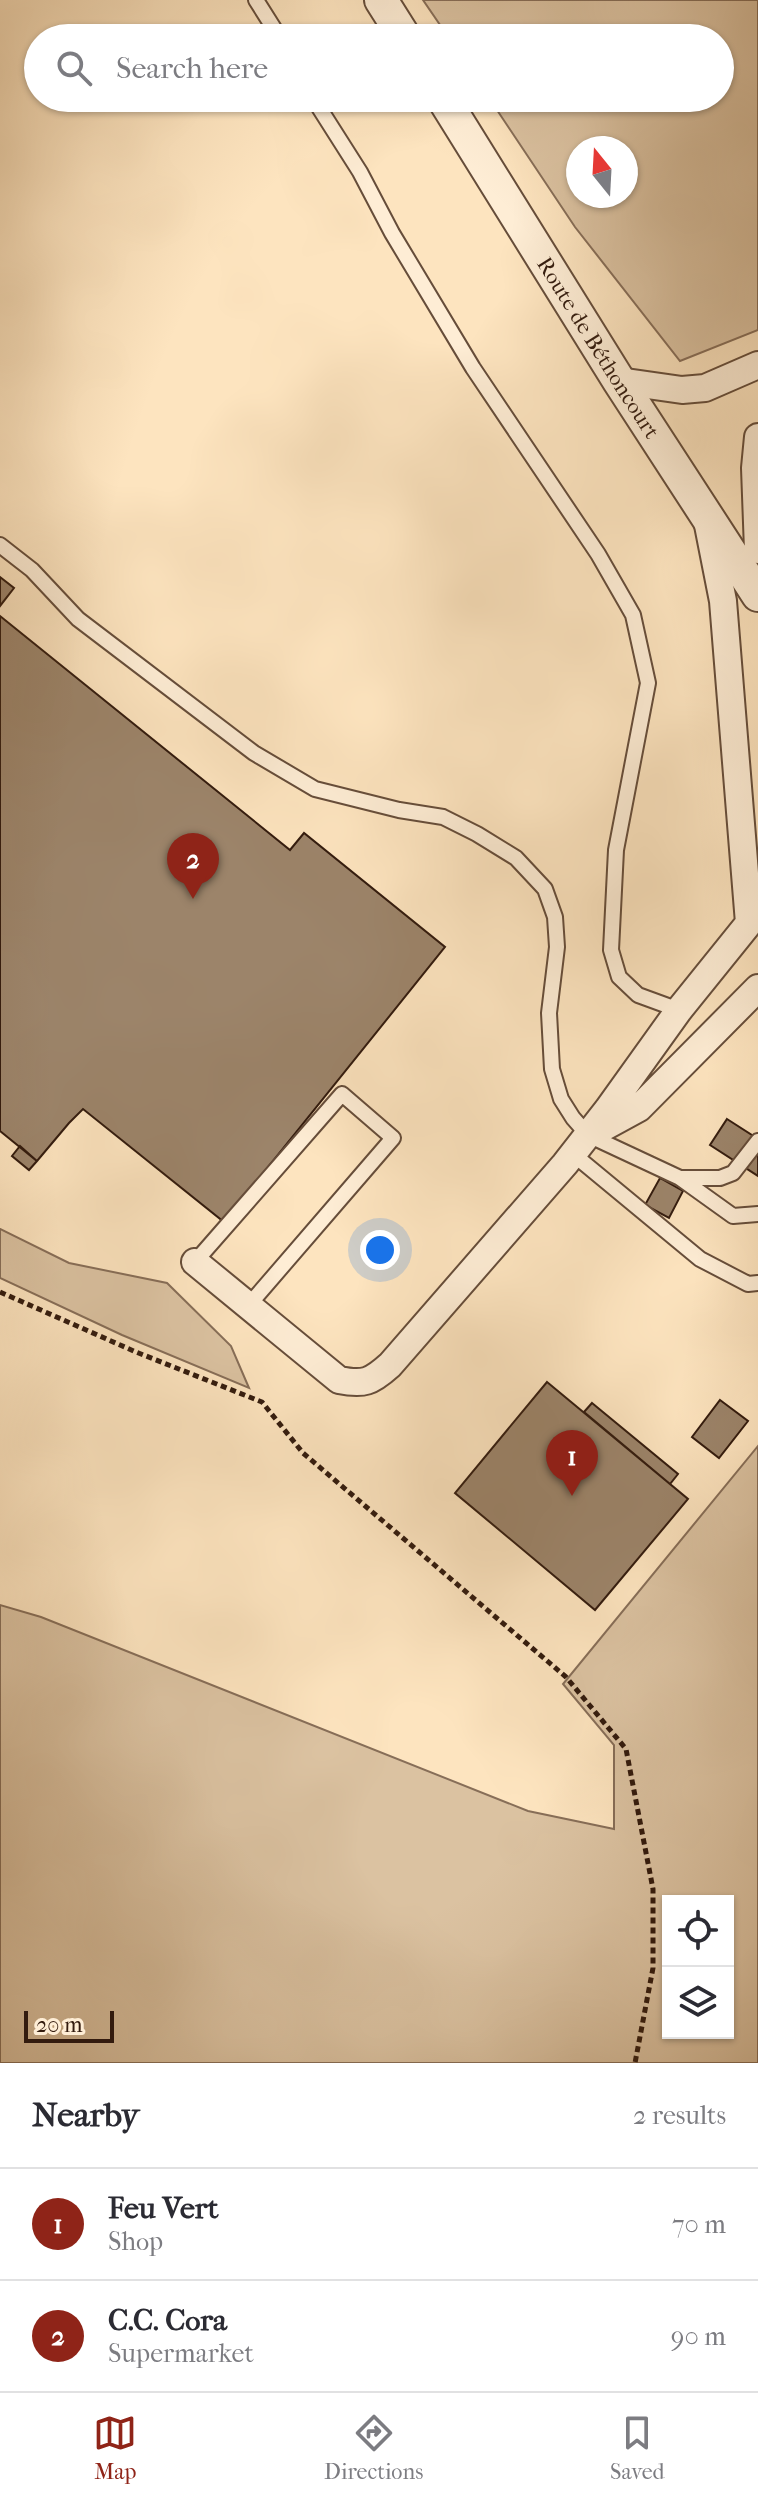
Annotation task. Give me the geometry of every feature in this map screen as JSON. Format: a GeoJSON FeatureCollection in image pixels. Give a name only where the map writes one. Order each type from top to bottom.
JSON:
{"type":"FeatureCollection","features":[{"type":"Feature","properties":{"kind":"street"},"geometry":{"type":"LineString","coordinates":[[381,0],[396,24]]}},
{"type":"Feature","properties":{"kind":"street","name":"Route de Béthoncourt"},"geometry":{"type":"LineString","coordinates":[[452,112],[619,381],[758,595]]}},
{"type":"Feature","properties":{"kind":"street"},"geometry":{"type":"LineString","coordinates":[[619,381],[682,390],[705,388],[758,365]]}},
{"type":"Feature","properties":{"kind":"street"},"geometry":{"type":"LineString","coordinates":[[758,437],[755,484],[758,550]]}},
{"type":"Feature","properties":{"kind":"street"},"geometry":{"type":"LineString","coordinates":[[195,1262],[339,1380],[355,1383],[373,1380],[390,1365],[581,1144],[679,1010],[753,918],[723,601],[707,517]]}},
{"type":"Feature","properties":{"kind":"street"},"geometry":{"type":"LineString","coordinates":[[581,1144],[639,1108],[758,988]]}},
{"type":"Feature","properties":{"kind":"lane"},"geometry":{"type":"LineString","coordinates":[[256,0],[271,24]]}},
{"type":"Feature","properties":{"kind":"lane"},"geometry":{"type":"LineString","coordinates":[[322,112],[473,368],[598,554],[633,615],[648,683],[616,850],[611,950],[619,977],[638,995],[679,1010]]}},
{"type":"Feature","properties":{"kind":"lane"},"geometry":{"type":"LineString","coordinates":[[0,545],[32,570],[78,619],[254,753],[315,789],[399,810],[443,817],[516,858],[545,889],[555,917],[557,947],[549,1013],[552,1069],[561,1099],[581,1144],[700,1259],[748,1284],[758,1283]]}},
{"type":"Feature","properties":{"kind":"lane"},"geometry":{"type":"LineString","coordinates":[[195,1262],[342,1094],[393,1138],[248,1306]]}},
{"type":"Feature","properties":{"kind":"lane"},"geometry":{"type":"LineString","coordinates":[[680,1178],[720,1178],[733,1173],[758,1141]]}},
{"type":"Feature","properties":{"kind":"lane"},"geometry":{"type":"LineString","coordinates":[[581,1144],[680,1178],[733,1216],[758,1214]]}},
{"type":"Feature","properties":{"kind":"path"},"geometry":{"type":"LineString","coordinates":[[0,1292],[136,1352],[262,1402],[303,1453],[566,1677],[626,1749],[653,1889],[653,1968],[635,2063]]}},
{"type":"Feature","properties":{"kind":"shaded area"},"geometry":{"type":"Polygon","coordinates":[[[423,0],[758,0],[758,330],[680,361],[575,227],[498,112],[734,112],[734,24],[439,24],[423,0]]]}},
{"type":"Feature","properties":{"kind":"shaded area"},"geometry":{"type":"Polygon","coordinates":[[[0,1229],[69,1263],[167,1283],[231,1346],[249,1388],[122,1335],[0,1278],[0,1229]]]}},
{"type":"Feature","properties":{"kind":"shaded area"},"geometry":{"type":"Polygon","coordinates":[[[758,1446],[758,2063],[0,2063],[0,1605],[41,1617],[528,1811],[614,1829],[614,1745],[563,1684],[758,1446]]]}},
{"type":"Feature","properties":{"kind":"building"},"geometry":{"type":"Polygon","coordinates":[[[0,577],[14,588],[0,606],[0,577]]]}},
{"type":"Feature","properties":{"kind":"building"},"geometry":{"type":"Polygon","coordinates":[[[0,616],[290,850],[304,833],[445,947],[224,1222],[83,1109],[37,1161],[0,1131],[0,616]]]}},
{"type":"Feature","properties":{"kind":"building"},"geometry":{"type":"Polygon","coordinates":[[[727,1119],[758,1139],[758,1176],[710,1145],[727,1119]]]}},
{"type":"Feature","properties":{"kind":"building"},"geometry":{"type":"Polygon","coordinates":[[[20,1146],[37,1161],[29,1170],[12,1156],[20,1146]]]}},
{"type":"Feature","properties":{"kind":"building"},"geometry":{"type":"Polygon","coordinates":[[[660,1178],[683,1191],[669,1218],[645,1205],[660,1178]]]}},
{"type":"Feature","properties":{"kind":"building"},"geometry":{"type":"Polygon","coordinates":[[[547,1382],[688,1499],[595,1610],[455,1493],[547,1382]]]}},
{"type":"Feature","properties":{"kind":"building"},"geometry":{"type":"Polygon","coordinates":[[[720,1400],[748,1421],[719,1458],[692,1437],[720,1400]]]}},
{"type":"Feature","properties":{"kind":"building"},"geometry":{"type":"Polygon","coordinates":[[[592,1403],[678,1474],[670,1484],[584,1412],[592,1403]]]}},
{"type":"Feature","properties":{"kind":"place","name":"C.C. Cora"},"geometry":{"type":"Point","coordinates":[193,899]}},
{"type":"Feature","properties":{"kind":"place","name":"Feu Vert"},"geometry":{"type":"Point","coordinates":[572,1496]}}]}
